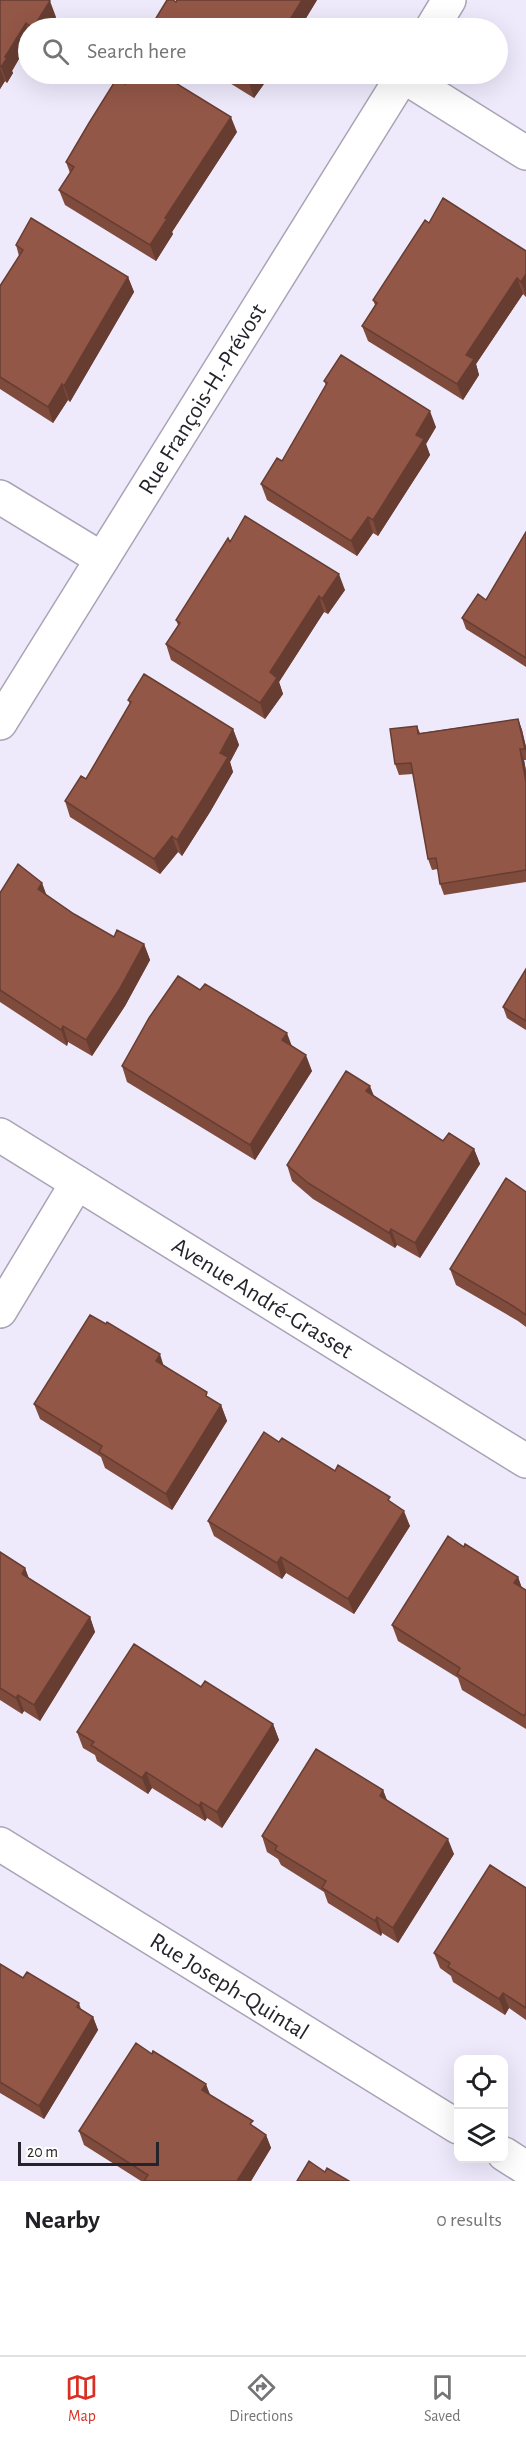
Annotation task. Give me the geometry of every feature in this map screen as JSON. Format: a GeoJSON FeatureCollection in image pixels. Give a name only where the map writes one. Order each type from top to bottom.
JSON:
{"type":"FeatureCollection","features":[{"type":"Feature","properties":{"kind":"street"},"geometry":{"type":"LineString","coordinates":[[438,18],[450,0]]}},
{"type":"Feature","properties":{"kind":"street","name":"Rue François-H.-Prévost"},"geometry":{"type":"LineString","coordinates":[[0,723],[397,84]]}},
{"type":"Feature","properties":{"kind":"street"},"geometry":{"type":"LineString","coordinates":[[417,84],[526,153]]}},
{"type":"Feature","properties":{"kind":"street"},"geometry":{"type":"LineString","coordinates":[[0,497],[102,559]]}},
{"type":"Feature","properties":{"kind":"street","name":"Avenue André-Grasset"},"geometry":{"type":"LineString","coordinates":[[0,1135],[526,1461]]}},
{"type":"Feature","properties":{"kind":"street"},"geometry":{"type":"LineString","coordinates":[[0,1311],[77,1183]]}},
{"type":"Feature","properties":{"kind":"street","name":"Rue Joseph-Quintal"},"geometry":{"type":"LineString","coordinates":[[0,1844],[454,2124]]}},
{"type":"Feature","properties":{"kind":"street"},"geometry":{"type":"LineString","coordinates":[[508,2157],[526,2168]]}},
{"type":"Feature","properties":{"kind":"building"},"geometry":{"type":"Polygon","coordinates":[[[0,0],[50,1],[39,18],[18,18],[18,36],[5,57],[7,58],[0,66],[0,0]]]}},
{"type":"Feature","properties":{"kind":"building"},"geometry":{"type":"Polygon","coordinates":[[[167,0],[176,2],[177,0],[302,0],[291,18],[156,18],[167,0]]]}},
{"type":"Feature","properties":{"kind":"building"},"geometry":{"type":"Polygon","coordinates":[[[113,84],[177,84],[231,117],[150,245],[59,190],[74,167],[66,162],[113,84]]]}},
{"type":"Feature","properties":{"kind":"building"},"geometry":{"type":"Polygon","coordinates":[[[443,198],[526,251],[526,274],[521,282],[517,278],[466,355],[474,359],[457,384],[362,326],[377,303],[373,300],[425,220],[429,223],[443,198]]]}},
{"type":"Feature","properties":{"kind":"building"},"geometry":{"type":"Polygon","coordinates":[[[31,218],[128,277],[64,386],[62,384],[48,407],[0,377],[0,286],[23,250],[16,245],[31,218]]]}},
{"type":"Feature","properties":{"kind":"building"},"geometry":{"type":"Polygon","coordinates":[[[341,355],[430,411],[416,435],[424,439],[373,520],[368,517],[351,541],[261,484],[277,458],[282,461],[327,383],[324,381],[341,355]]]}},
{"type":"Feature","properties":{"kind":"building"},"geometry":{"type":"Polygon","coordinates":[[[245,516],[339,574],[322,599],[319,596],[270,672],[277,678],[260,703],[166,644],[180,623],[176,620],[228,538],[230,542],[245,516]]]}},
{"type":"Feature","properties":{"kind":"building"},"geometry":{"type":"Polygon","coordinates":[[[526,532],[526,658],[462,618],[478,594],[486,600],[526,532]]]}},
{"type":"Feature","properties":{"kind":"building"},"geometry":{"type":"Polygon","coordinates":[[[144,674],[233,729],[220,753],[228,757],[204,797],[177,840],[172,836],[154,859],[65,801],[81,776],[86,779],[131,702],[128,700],[144,674]]]}},
{"type":"Feature","properties":{"kind":"building"},"geometry":{"type":"Polygon","coordinates":[[[518,719],[525,749],[520,749],[526,782],[526,870],[440,884],[436,858],[428,859],[411,763],[395,764],[390,729],[417,726],[418,734],[518,719]]]}},
{"type":"Feature","properties":{"kind":"building"},"geometry":{"type":"Polygon","coordinates":[[[18,864],[42,883],[38,889],[74,914],[114,937],[117,930],[144,944],[119,990],[86,1040],[63,1026],[61,1030],[0,990],[0,893],[18,864]]]}},
{"type":"Feature","properties":{"kind":"building"},"geometry":{"type":"Polygon","coordinates":[[[526,969],[526,1021],[503,1007],[526,969]]]}},
{"type":"Feature","properties":{"kind":"building"},"geometry":{"type":"Polygon","coordinates":[[[178,976],[200,990],[205,984],[287,1033],[282,1040],[306,1055],[250,1145],[122,1066],[149,1018],[178,976]]]}},
{"type":"Feature","properties":{"kind":"building"},"geometry":{"type":"Polygon","coordinates":[[[346,1071],[370,1086],[366,1091],[443,1141],[449,1133],[474,1149],[415,1243],[391,1229],[389,1233],[308,1183],[287,1165],[346,1071]]]}},
{"type":"Feature","properties":{"kind":"building"},"geometry":{"type":"Polygon","coordinates":[[[506,1178],[526,1192],[526,1315],[450,1269],[506,1178]]]}},
{"type":"Feature","properties":{"kind":"building"},"geometry":{"type":"Polygon","coordinates":[[[90,1315],[106,1324],[107,1322],[160,1354],[156,1361],[207,1392],[206,1396],[221,1405],[166,1494],[99,1452],[102,1446],[34,1404],[90,1315]]]}},
{"type":"Feature","properties":{"kind":"building"},"geometry":{"type":"Polygon","coordinates":[[[264,1432],[279,1442],[282,1438],[335,1471],[338,1465],[390,1497],[388,1500],[404,1511],[348,1599],[281,1557],[277,1563],[208,1521],[264,1432]]]}},
{"type":"Feature","properties":{"kind":"building"},"geometry":{"type":"Polygon","coordinates":[[[448,1536],[518,1577],[514,1583],[526,1590],[526,1713],[524,1716],[457,1674],[460,1668],[392,1625],[448,1536]]]}},
{"type":"Feature","properties":{"kind":"building"},"geometry":{"type":"Polygon","coordinates":[[[0,1552],[25,1568],[22,1574],[90,1617],[34,1705],[0,1688],[0,1552]]]}},
{"type":"Feature","properties":{"kind":"building"},"geometry":{"type":"Polygon","coordinates":[[[134,1644],[201,1687],[205,1681],[273,1724],[217,1812],[201,1802],[199,1806],[146,1772],[142,1778],[91,1745],[94,1742],[77,1732],[134,1644]]]}},
{"type":"Feature","properties":{"kind":"building"},"geometry":{"type":"Polygon","coordinates":[[[316,1749],[383,1790],[380,1796],[448,1839],[393,1928],[377,1917],[375,1921],[322,1888],[326,1881],[275,1850],[277,1846],[262,1836],[316,1749]]]}},
{"type":"Feature","properties":{"kind":"building"},"geometry":{"type":"Polygon","coordinates":[[[490,1865],[526,1888],[526,2008],[503,1993],[499,1999],[448,1967],[450,1963],[434,1953],[490,1865]]]}},
{"type":"Feature","properties":{"kind":"building"},"geometry":{"type":"Polygon","coordinates":[[[0,1964],[23,1978],[27,1972],[79,2003],[77,2007],[93,2017],[39,2106],[0,2082],[0,1964]]]}},
{"type":"Feature","properties":{"kind":"building"},"geometry":{"type":"Polygon","coordinates":[[[136,2043],[206,2084],[202,2090],[253,2121],[250,2124],[266,2135],[237,2181],[144,2181],[148,2175],[79,2131],[136,2043]]]}},
{"type":"Feature","properties":{"kind":"building"},"geometry":{"type":"Polygon","coordinates":[[[309,2161],[325,2172],[327,2168],[349,2181],[297,2181],[309,2161]]]}}]}
